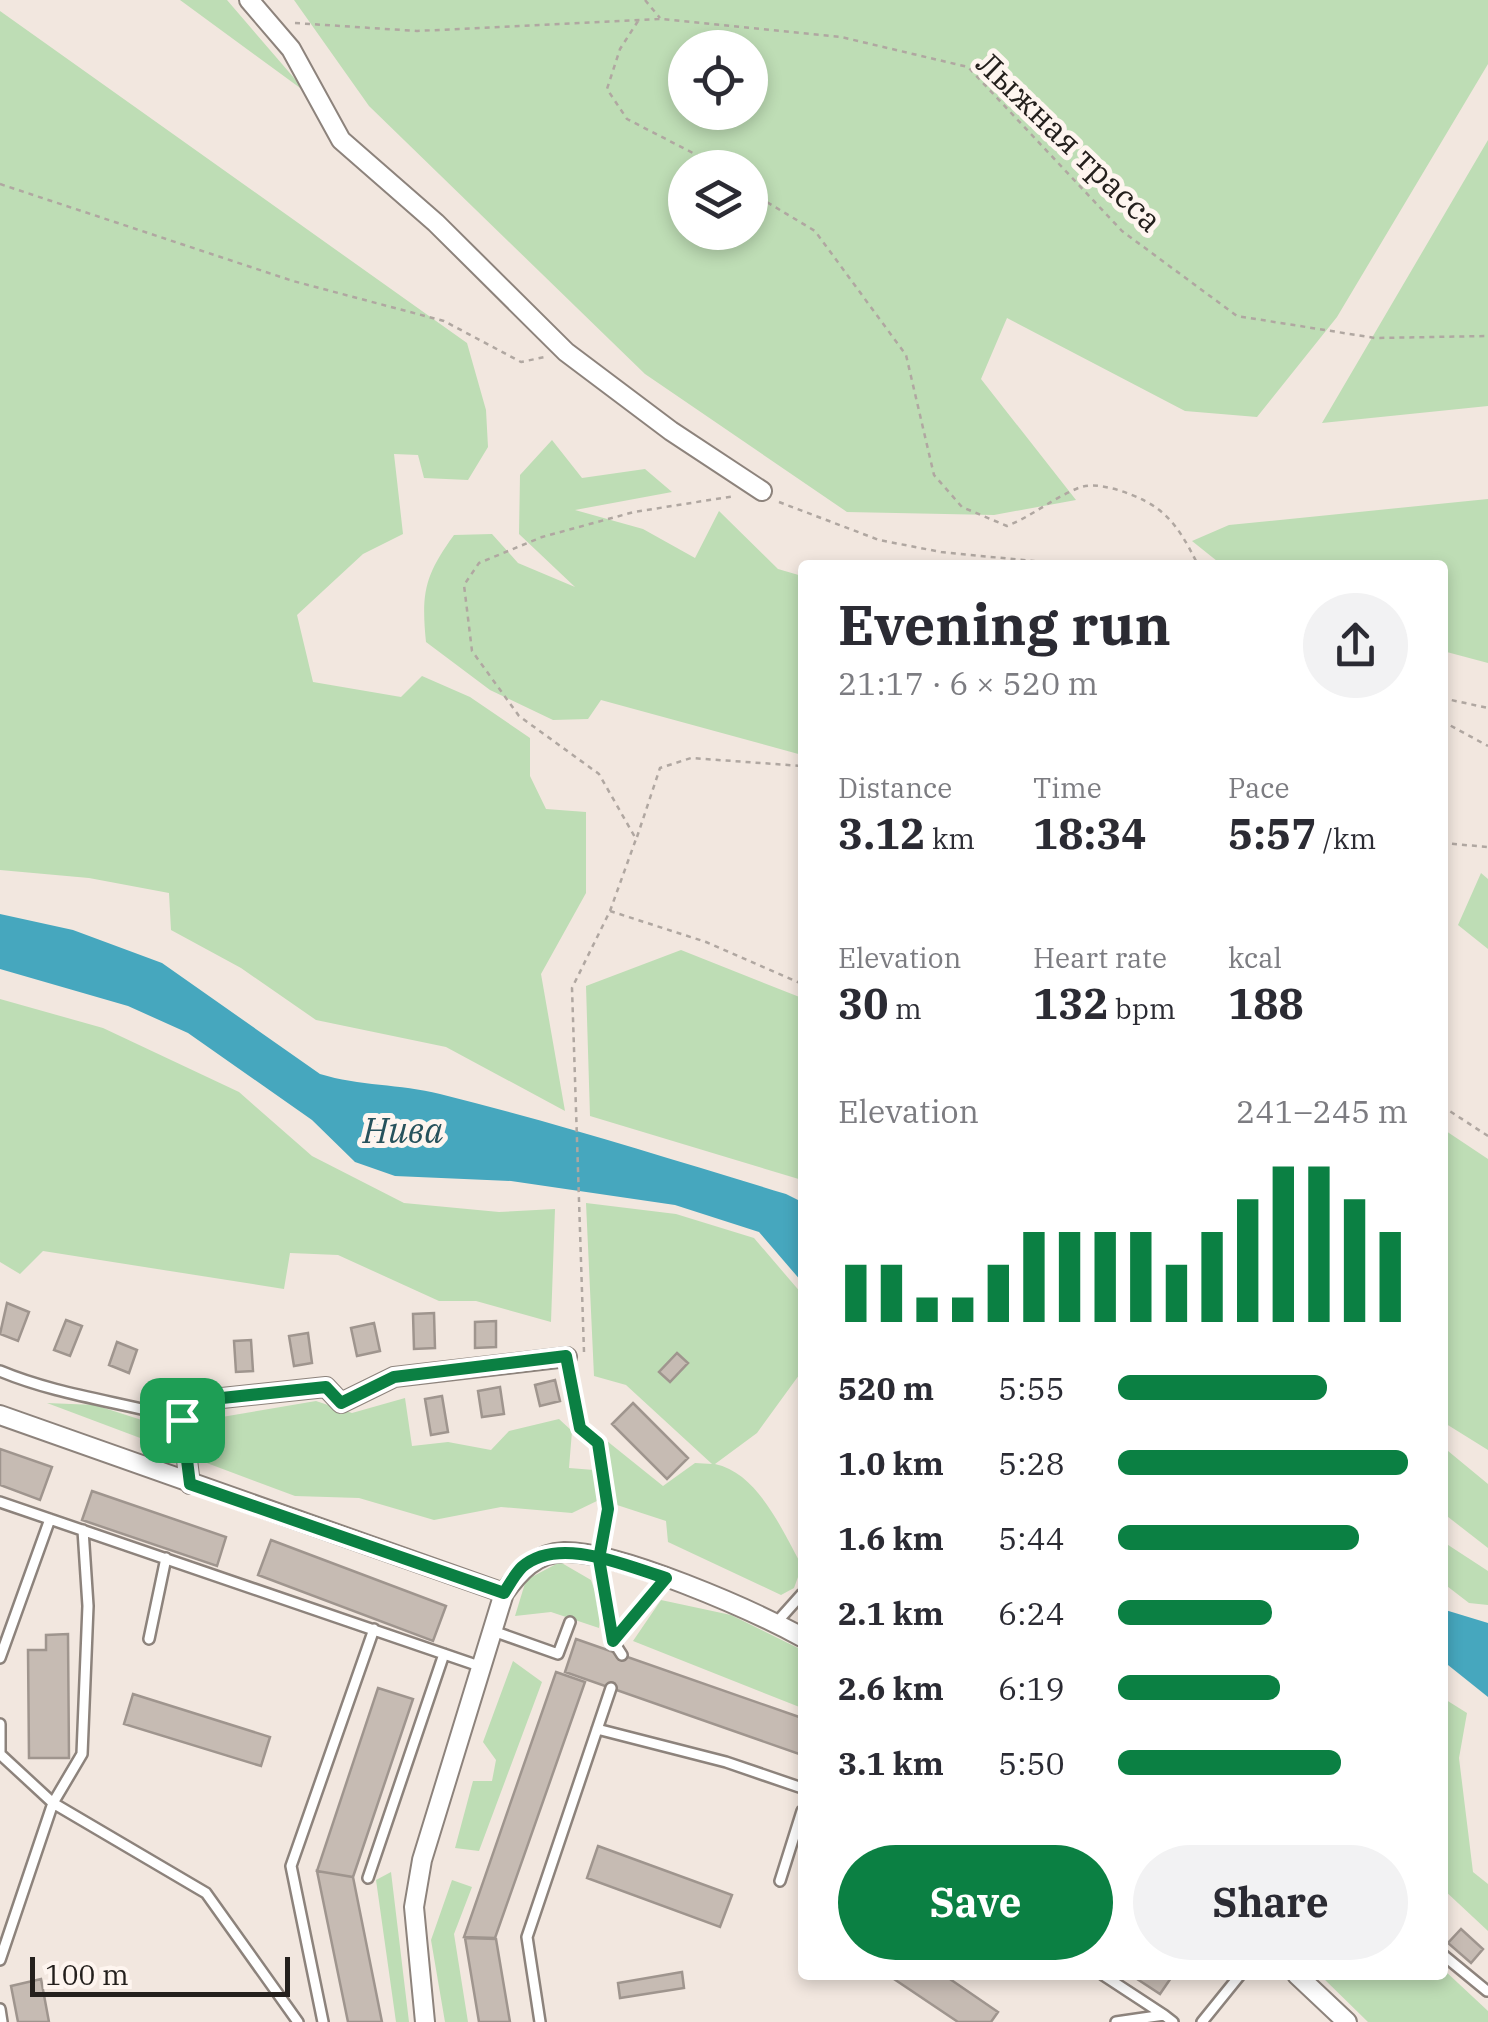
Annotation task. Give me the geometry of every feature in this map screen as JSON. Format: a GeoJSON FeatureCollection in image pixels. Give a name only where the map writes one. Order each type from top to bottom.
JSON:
{"type":"FeatureCollection","features":[{"type":"Feature","properties":{"kind":"street"},"geometry":{"type":"LineString","coordinates":[[249,0],[291,48],[341,140],[436,224],[566,352],[671,431],[762,491]]}},
{"type":"Feature","properties":{"kind":"street"},"geometry":{"type":"LineString","coordinates":[[190,1484],[182,1420],[222,1398],[326,1387],[341,1403],[394,1377],[576,1357]]}},
{"type":"Feature","properties":{"kind":"street"},"geometry":{"type":"LineString","coordinates":[[0,1415],[504,1593]]}},
{"type":"Feature","properties":{"kind":"street"},"geometry":{"type":"LineString","coordinates":[[426,2022],[414,1906],[436,1808],[504,1593],[524,1565],[563,1552],[599,1559],[666,1578],[798,1634]]}},
{"type":"Feature","properties":{"kind":"street"},"geometry":{"type":"LineString","coordinates":[[1302,1980],[1346,2022]]}},
{"type":"Feature","properties":{"kind":"lane"},"geometry":{"type":"LineString","coordinates":[[576,1357],[580,1428],[598,1443],[608,1509],[599,1559],[613,1641],[622,1655]]}},
{"type":"Feature","properties":{"kind":"lane"},"geometry":{"type":"LineString","coordinates":[[0,1371],[29,1383],[120,1401],[182,1420]]}},
{"type":"Feature","properties":{"kind":"lane"},"geometry":{"type":"LineString","coordinates":[[0,1502],[482,1667]]}},
{"type":"Feature","properties":{"kind":"lane"},"geometry":{"type":"LineString","coordinates":[[0,1658],[50,1519]]}},
{"type":"Feature","properties":{"kind":"lane"},"geometry":{"type":"LineString","coordinates":[[0,1960],[53,1803],[82,1754],[88,1606],[83,1530]]}},
{"type":"Feature","properties":{"kind":"lane"},"geometry":{"type":"LineString","coordinates":[[150,1639],[166,1558]]}},
{"type":"Feature","properties":{"kind":"lane"},"geometry":{"type":"LineString","coordinates":[[613,1641],[666,1578]]}},
{"type":"Feature","properties":{"kind":"lane"},"geometry":{"type":"LineString","coordinates":[[776,1622],[798,1598]]}},
{"type":"Feature","properties":{"kind":"lane"},"geometry":{"type":"LineString","coordinates":[[493,1631],[558,1654],[570,1622]]}},
{"type":"Feature","properties":{"kind":"lane"},"geometry":{"type":"LineString","coordinates":[[323,2022],[290,1866],[374,1629]]}},
{"type":"Feature","properties":{"kind":"lane"},"geometry":{"type":"LineString","coordinates":[[368,1878],[444,1654]]}},
{"type":"Feature","properties":{"kind":"lane"},"geometry":{"type":"LineString","coordinates":[[540,2022],[527,1937],[611,1688]]}},
{"type":"Feature","properties":{"kind":"lane"},"geometry":{"type":"LineString","coordinates":[[0,1724],[0,1754],[53,1803],[206,1893],[298,2022]]}},
{"type":"Feature","properties":{"kind":"lane"},"geometry":{"type":"LineString","coordinates":[[597,1729],[726,1762],[798,1787]]}},
{"type":"Feature","properties":{"kind":"lane"},"geometry":{"type":"LineString","coordinates":[[780,1881],[798,1823]]}},
{"type":"Feature","properties":{"kind":"lane"},"geometry":{"type":"LineString","coordinates":[[1448,1959],[1487,1992]]}},
{"type":"Feature","properties":{"kind":"lane"},"geometry":{"type":"LineString","coordinates":[[1110,1980],[1169,2019]]}},
{"type":"Feature","properties":{"kind":"lane"},"geometry":{"type":"LineString","coordinates":[[1202,2022],[1236,1980]]}},
{"type":"Feature","properties":{"kind":"lane"},"geometry":{"type":"LineString","coordinates":[[0,2009],[2,2022]]}},
{"type":"Feature","properties":{"kind":"lane"},"geometry":{"type":"LineString","coordinates":[[1116,2022],[1169,2019]]}},
{"type":"Feature","properties":{"kind":"path"},"geometry":{"type":"LineString","coordinates":[[645,0],[661,20]]}},
{"type":"Feature","properties":{"kind":"path","name":"Лыжная трасса"},"geometry":{"type":"LineString","coordinates":[[269,20],[402,30],[661,20],[840,38],[968,68],[1122,231],[1237,316],[1375,338],[1488,336]]}},
{"type":"Feature","properties":{"kind":"path"},"geometry":{"type":"LineString","coordinates":[[639,20],[620,49],[607,89],[627,118],[688,150]]}},
{"type":"Feature","properties":{"kind":"path"},"geometry":{"type":"LineString","coordinates":[[0,184],[293,281],[444,321],[521,362],[566,352]]}},
{"type":"Feature","properties":{"kind":"path"},"geometry":{"type":"LineString","coordinates":[[768,203],[815,231],[906,355],[934,475],[962,508],[1007,526],[1078,488],[1099,484],[1150,500],[1180,529],[1196,560]]}},
{"type":"Feature","properties":{"kind":"path"},"geometry":{"type":"LineString","coordinates":[[636,838],[599,774],[520,716],[472,651],[464,585],[479,563],[542,537],[634,512],[762,491],[789,509],[880,540],[942,552],[1023,560]]}},
{"type":"Feature","properties":{"kind":"path"},"geometry":{"type":"LineString","coordinates":[[1448,699],[1488,708]]}},
{"type":"Feature","properties":{"kind":"path"},"geometry":{"type":"LineString","coordinates":[[1448,724],[1488,746]]}},
{"type":"Feature","properties":{"kind":"path"},"geometry":{"type":"LineString","coordinates":[[576,1357],[572,988],[610,911],[660,768],[691,758],[798,766]]}},
{"type":"Feature","properties":{"kind":"path"},"geometry":{"type":"LineString","coordinates":[[1448,843],[1488,846]]}},
{"type":"Feature","properties":{"kind":"path"},"geometry":{"type":"LineString","coordinates":[[610,911],[706,942],[798,982]]}},
{"type":"Feature","properties":{"kind":"path"},"geometry":{"type":"LineString","coordinates":[[1448,1110],[1488,1136]]}},
{"type":"Feature","properties":{"kind":"green space"},"geometry":{"type":"Polygon","coordinates":[[[180,0],[227,0],[307,93],[180,0]]]}},
{"type":"Feature","properties":{"kind":"green space"},"geometry":{"type":"Polygon","coordinates":[[[294,0],[1488,0],[1488,64],[1337,317],[1257,417],[1185,411],[1007,318],[981,379],[1076,500],[994,515],[847,512],[645,374],[369,106],[294,0]]]}},
{"type":"Feature","properties":{"kind":"green space"},"geometry":{"type":"Polygon","coordinates":[[[0,11],[467,343],[486,410],[488,447],[468,480],[424,478],[418,455],[394,454],[403,534],[363,554],[297,615],[313,682],[401,697],[422,676],[470,697],[530,738],[530,776],[546,809],[586,812],[586,893],[541,974],[565,1111],[446,1047],[316,1020],[241,968],[171,930],[169,893],[89,878],[0,870],[0,11]]]}},
{"type":"Feature","properties":{"kind":"green space"},"geometry":{"type":"Polygon","coordinates":[[[1488,140],[1488,406],[1322,423],[1488,140]]]}},
{"type":"Feature","properties":{"kind":"green space"},"geometry":{"type":"Polygon","coordinates":[[[552,440],[582,478],[645,469],[672,492],[575,510],[643,529],[695,558],[719,511],[778,569],[798,575],[798,754],[601,700],[588,719],[553,720],[490,690],[426,642],[427,585],[454,535],[492,534],[518,563],[575,587],[519,534],[520,475],[552,440]]]}},
{"type":"Feature","properties":{"kind":"green space"},"geometry":{"type":"Polygon","coordinates":[[[1488,499],[1488,663],[1448,652],[1448,560],[1216,560],[1192,541],[1229,525],[1488,499]]]}},
{"type":"Feature","properties":{"kind":"green space"},"geometry":{"type":"Polygon","coordinates":[[[1481,873],[1488,879],[1488,949],[1458,925],[1481,873]]]}},
{"type":"Feature","properties":{"kind":"green space"},"geometry":{"type":"Polygon","coordinates":[[[681,950],[798,996],[798,1179],[590,1116],[586,986],[681,950]]]}},
{"type":"Feature","properties":{"kind":"green space"},"geometry":{"type":"Polygon","coordinates":[[[0,999],[103,1028],[239,1092],[312,1156],[404,1203],[499,1212],[555,1209],[551,1322],[476,1301],[439,1301],[338,1255],[290,1253],[284,1289],[43,1251],[20,1274],[0,1262],[0,999]]]}},
{"type":"Feature","properties":{"kind":"green space"},"geometry":{"type":"Polygon","coordinates":[[[1448,1132],[1488,1159],[1488,1450],[1448,1425],[1448,1132]]]}},
{"type":"Feature","properties":{"kind":"green space"},"geometry":{"type":"Polygon","coordinates":[[[586,1203],[676,1214],[754,1238],[798,1289],[798,1377],[757,1433],[715,1464],[744,1479],[777,1520],[798,1559],[794,1588],[781,1595],[668,1542],[666,1521],[617,1505],[607,1441],[663,1486],[695,1463],[712,1464],[626,1385],[594,1376],[586,1203]]]}},
{"type":"Feature","properties":{"kind":"green space"},"geometry":{"type":"Polygon","coordinates":[[[405,1398],[412,1446],[448,1442],[491,1450],[509,1431],[559,1419],[572,1431],[569,1468],[594,1470],[599,1500],[572,1513],[501,1507],[434,1520],[359,1498],[295,1496],[47,1403],[95,1405],[204,1440],[210,1419],[316,1401],[352,1413],[405,1398]]]}},
{"type":"Feature","properties":{"kind":"green space"},"geometry":{"type":"Polygon","coordinates":[[[1448,1451],[1488,1484],[1488,1548],[1448,1517],[1448,1451]]]}},
{"type":"Feature","properties":{"kind":"green space"},"geometry":{"type":"Polygon","coordinates":[[[1448,1545],[1488,1571],[1488,1605],[1469,1603],[1448,1587],[1448,1545]]]}},
{"type":"Feature","properties":{"kind":"green space"},"geometry":{"type":"Polygon","coordinates":[[[560,1562],[591,1580],[601,1609],[599,1628],[551,1612],[515,1616],[526,1580],[560,1562]]]}},
{"type":"Feature","properties":{"kind":"green space"},"geometry":{"type":"Polygon","coordinates":[[[661,1600],[731,1615],[798,1648],[798,1706],[633,1641],[661,1600]]]}},
{"type":"Feature","properties":{"kind":"green space"},"geometry":{"type":"Polygon","coordinates":[[[513,1661],[542,1682],[479,1851],[455,1848],[473,1781],[492,1781],[496,1760],[483,1742],[513,1661]]]}},
{"type":"Feature","properties":{"kind":"green space"},"geometry":{"type":"Polygon","coordinates":[[[1448,1701],[1467,1713],[1459,1758],[1473,1872],[1488,1884],[1488,1931],[1448,1894],[1448,1701]]]}},
{"type":"Feature","properties":{"kind":"green space"},"geometry":{"type":"Polygon","coordinates":[[[391,1872],[409,2022],[396,2022],[376,1880],[391,1872]]]}},
{"type":"Feature","properties":{"kind":"green space"},"geometry":{"type":"Polygon","coordinates":[[[452,1880],[472,1887],[454,1934],[468,2022],[445,2022],[431,1940],[452,1880]]]}},
{"type":"Feature","properties":{"kind":"green space"},"geometry":{"type":"Polygon","coordinates":[[[1448,1974],[1488,2011],[1488,2022],[1368,2022],[1325,1980],[1448,1980],[1448,1974]]]}},
{"type":"Feature","properties":{"kind":"water","name":"Нива"},"geometry":{"type":"Polygon","coordinates":[[[0,914],[73,930],[162,963],[320,1074],[484,1105],[786,1194],[798,1200],[798,1277],[759,1232],[675,1205],[511,1181],[395,1176],[355,1162],[312,1120],[188,1033],[128,1006],[0,969],[0,914]]]}},
{"type":"Feature","properties":{"kind":"water"},"geometry":{"type":"Polygon","coordinates":[[[1448,1611],[1488,1623],[1488,1697],[1448,1665],[1448,1611]]]}},
{"type":"Feature","properties":{"kind":"building"},"geometry":{"type":"Polygon","coordinates":[[[7,1303],[29,1312],[18,1341],[0,1334],[7,1303]]]}},
{"type":"Feature","properties":{"kind":"building"},"geometry":{"type":"Polygon","coordinates":[[[434,1313],[435,1348],[414,1349],[413,1314],[434,1313]]]}},
{"type":"Feature","properties":{"kind":"building"},"geometry":{"type":"Polygon","coordinates":[[[66,1320],[82,1326],[70,1356],[54,1350],[66,1320]]]}},
{"type":"Feature","properties":{"kind":"building"},"geometry":{"type":"Polygon","coordinates":[[[496,1321],[496,1347],[475,1348],[475,1322],[496,1321]]]}},
{"type":"Feature","properties":{"kind":"building"},"geometry":{"type":"Polygon","coordinates":[[[374,1323],[380,1351],[357,1356],[351,1328],[374,1323]]]}},
{"type":"Feature","properties":{"kind":"building"},"geometry":{"type":"Polygon","coordinates":[[[308,1333],[312,1363],[294,1366],[289,1336],[308,1333]]]}},
{"type":"Feature","properties":{"kind":"building"},"geometry":{"type":"Polygon","coordinates":[[[251,1340],[253,1371],[236,1372],[234,1341],[251,1340]]]}},
{"type":"Feature","properties":{"kind":"building"},"geometry":{"type":"Polygon","coordinates":[[[117,1342],[137,1350],[129,1373],[109,1365],[117,1342]]]}},
{"type":"Feature","properties":{"kind":"building"},"geometry":{"type":"Polygon","coordinates":[[[677,1353],[688,1363],[670,1382],[659,1372],[677,1353]]]}},
{"type":"Feature","properties":{"kind":"building"},"geometry":{"type":"Polygon","coordinates":[[[555,1380],[560,1401],[540,1406],[535,1385],[555,1380]]]}},
{"type":"Feature","properties":{"kind":"building"},"geometry":{"type":"Polygon","coordinates":[[[500,1387],[504,1414],[482,1417],[478,1391],[500,1387]]]}},
{"type":"Feature","properties":{"kind":"building"},"geometry":{"type":"Polygon","coordinates":[[[442,1396],[448,1432],[431,1435],[425,1399],[442,1396]]]}},
{"type":"Feature","properties":{"kind":"building"},"geometry":{"type":"Polygon","coordinates":[[[633,1403],[688,1458],[667,1479],[612,1424],[633,1403]]]}},
{"type":"Feature","properties":{"kind":"building"},"geometry":{"type":"Polygon","coordinates":[[[0,1449],[52,1467],[40,1500],[0,1485],[0,1449]]]}},
{"type":"Feature","properties":{"kind":"building"},"geometry":{"type":"Polygon","coordinates":[[[92,1491],[226,1537],[217,1566],[82,1520],[92,1491]]]}},
{"type":"Feature","properties":{"kind":"building"},"geometry":{"type":"Polygon","coordinates":[[[271,1540],[446,1606],[433,1641],[258,1575],[271,1540]]]}},
{"type":"Feature","properties":{"kind":"building"},"geometry":{"type":"Polygon","coordinates":[[[68,1634],[69,1758],[29,1758],[28,1650],[46,1650],[46,1635],[68,1634]]]}},
{"type":"Feature","properties":{"kind":"building"},"geometry":{"type":"Polygon","coordinates":[[[576,1639],[798,1717],[798,1754],[565,1672],[576,1639]]]}},
{"type":"Feature","properties":{"kind":"building"},"geometry":{"type":"Polygon","coordinates":[[[556,1672],[585,1682],[495,1938],[464,1937],[556,1672]]]}},
{"type":"Feature","properties":{"kind":"building"},"geometry":{"type":"Polygon","coordinates":[[[378,1688],[413,1699],[353,1877],[317,1871],[378,1688]]]}},
{"type":"Feature","properties":{"kind":"building"},"geometry":{"type":"Polygon","coordinates":[[[133,1694],[270,1737],[261,1766],[124,1724],[133,1694]]]}},
{"type":"Feature","properties":{"kind":"building"},"geometry":{"type":"Polygon","coordinates":[[[598,1846],[732,1895],[720,1927],[587,1878],[598,1846]]]}},
{"type":"Feature","properties":{"kind":"building"},"geometry":{"type":"Polygon","coordinates":[[[317,1871],[353,1877],[382,2022],[348,2022],[317,1871]]]}},
{"type":"Feature","properties":{"kind":"building"},"geometry":{"type":"Polygon","coordinates":[[[1461,1929],[1483,1949],[1471,1963],[1448,1943],[1461,1929]]]}},
{"type":"Feature","properties":{"kind":"building"},"geometry":{"type":"Polygon","coordinates":[[[465,1938],[496,1939],[510,2022],[479,2022],[465,1938]]]}},
{"type":"Feature","properties":{"kind":"building"},"geometry":{"type":"Polygon","coordinates":[[[682,1972],[684,1988],[620,1998],[618,1983],[682,1972]]]}},
{"type":"Feature","properties":{"kind":"building"},"geometry":{"type":"Polygon","coordinates":[[[41,1979],[49,2022],[18,2022],[11,1986],[41,1979]]]}},
{"type":"Feature","properties":{"kind":"building"},"geometry":{"type":"Polygon","coordinates":[[[895,1980],[951,1980],[998,2012],[991,2022],[958,2022],[895,1980]]]}},
{"type":"Feature","properties":{"kind":"building"},"geometry":{"type":"Polygon","coordinates":[[[1139,1980],[1170,1980],[1160,1994],[1139,1980]]]}},
{"type":"Feature","properties":{"kind":"route"},"geometry":{"type":"LineString","coordinates":[[182,1420],[190,1484],[504,1593],[524,1565],[563,1552],[599,1559],[666,1578],[613,1641],[599,1559],[608,1509],[598,1443],[580,1428],[566,1356],[394,1377],[341,1403],[326,1387],[222,1398],[182,1420]]}}]}
